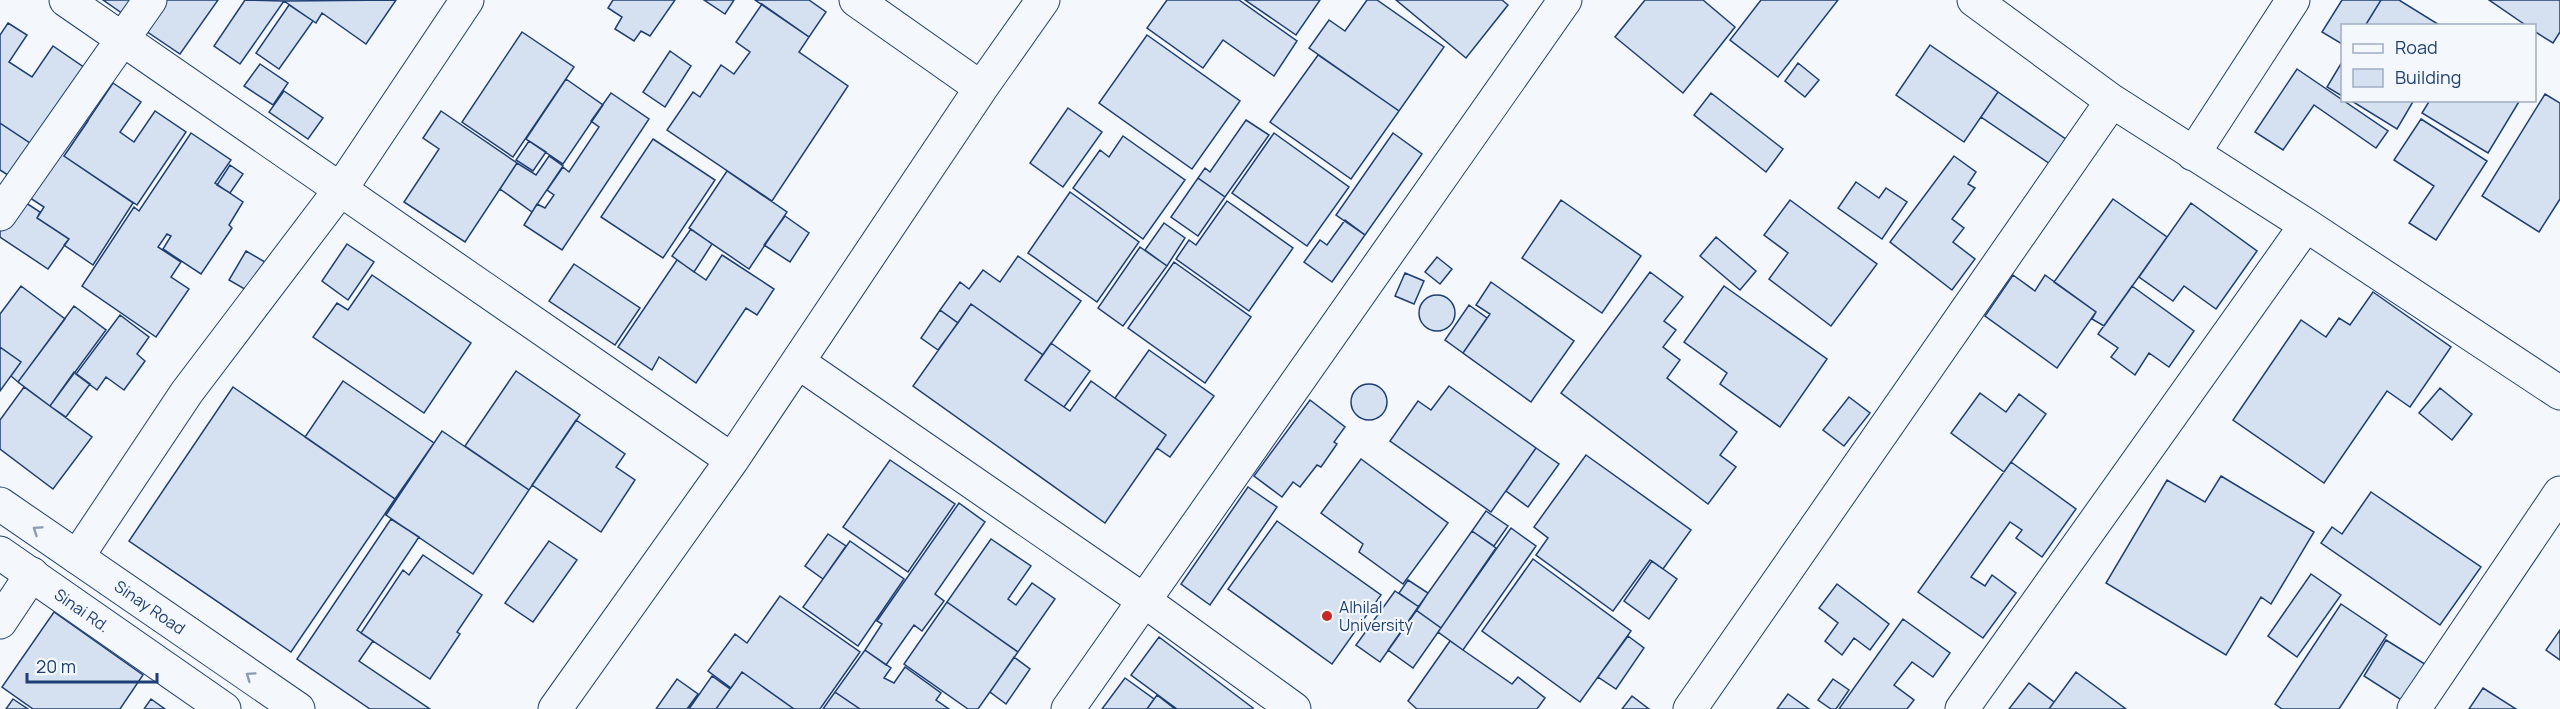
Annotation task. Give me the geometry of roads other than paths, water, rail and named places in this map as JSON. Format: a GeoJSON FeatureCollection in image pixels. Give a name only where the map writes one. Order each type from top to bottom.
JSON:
{"type":"FeatureCollection","features":[{"type":"Feature","properties":{"kind":"street"},"geometry":{"type":"LineString","coordinates":[[66,0],[732,460]]}},
{"type":"Feature","properties":{"kind":"street"},"geometry":{"type":"LineString","coordinates":[[0,214],[150,0]]}},
{"type":"Feature","properties":{"kind":"street"},"geometry":{"type":"LineString","coordinates":[[77,557],[187,392],[340,190],[467,0]]}},
{"type":"Feature","properties":{"kind":"street"},"geometry":{"type":"LineString","coordinates":[[856,0],[981,88]]}},
{"type":"Feature","properties":{"kind":"street"},"geometry":{"type":"LineString","coordinates":[[555,709],[732,460],[981,88],[1043,0]]}},
{"type":"Feature","properties":{"kind":"street"},"geometry":{"type":"LineString","coordinates":[[1068,709],[1146,602],[1565,0]]}},
{"type":"Feature","properties":{"kind":"street"},"geometry":{"type":"LineString","coordinates":[[1974,0],[2112,101],[2306,225],[2560,393]]}},
{"type":"Feature","properties":{"kind":"street"},"geometry":{"type":"LineString","coordinates":[[2193,154],[2293,0]]}},
{"type":"Feature","properties":{"kind":"street"},"geometry":{"type":"LineString","coordinates":[[1690,709],[2112,101]]}},
{"type":"Feature","properties":{"kind":"street"},"geometry":{"type":"LineString","coordinates":[[1962,709],[2306,225]]}},
{"type":"Feature","properties":{"kind":"street"},"geometry":{"type":"LineString","coordinates":[[798,362],[1146,602],[1294,709]]}},
{"type":"Feature","properties":{"kind":"street"},"geometry":{"type":"LineString","coordinates":[[2414,709],[2560,493]]}},
{"type":"Feature","properties":{"kind":"street","name":"Sinay Road"},"geometry":{"type":"LineString","coordinates":[[0,504],[298,709]]}},
{"type":"Feature","properties":{"kind":"street","name":"Sinai Rd."},"geometry":{"type":"LineString","coordinates":[[0,553],[224,709]]}},
{"type":"Feature","properties":{"kind":"street"},"geometry":{"type":"LineString","coordinates":[[0,622],[32,574]]}},
{"type":"Feature","properties":{"kind":"place","name":"Alhilal University"},"geometry":{"type":"Point","coordinates":[1327,616]}}]}
